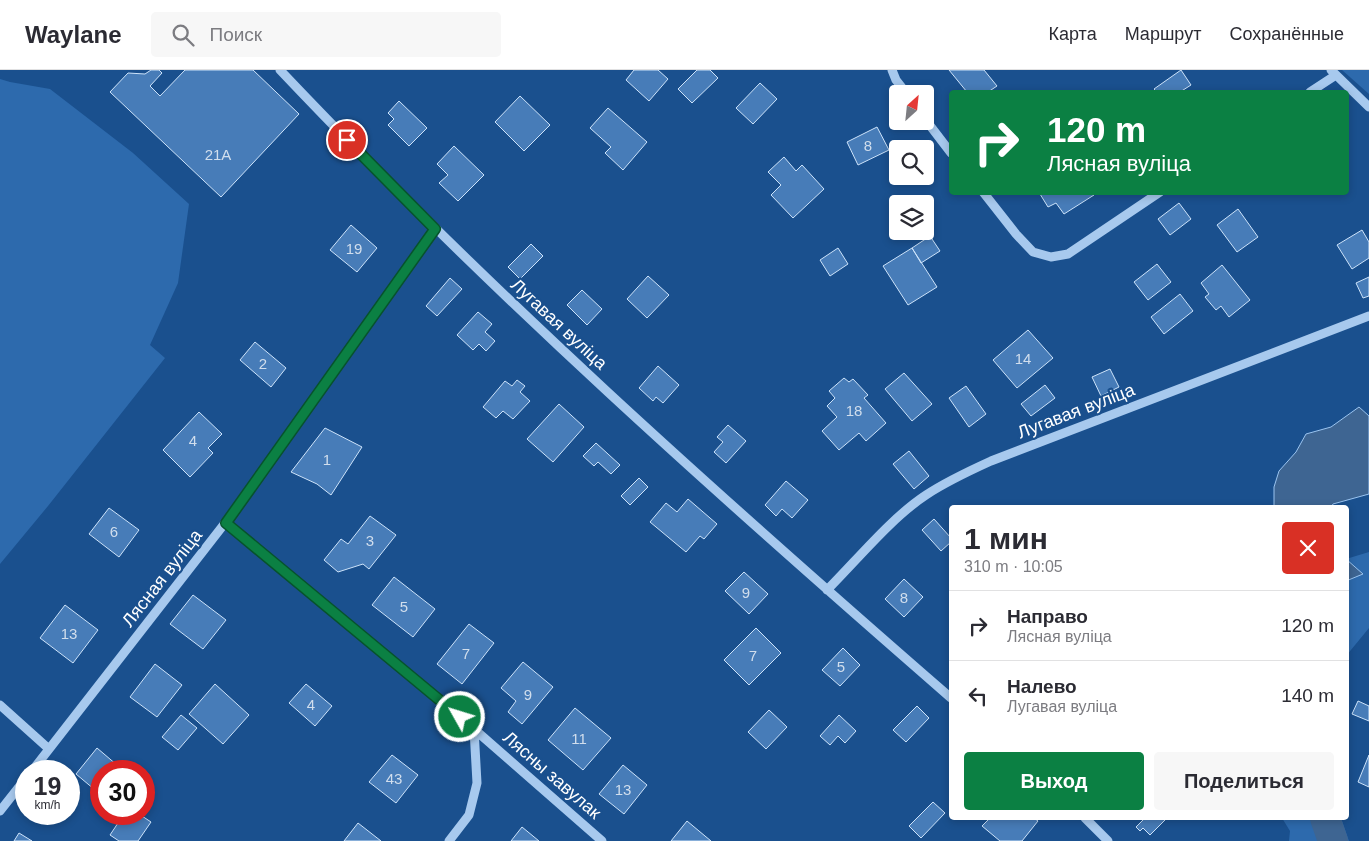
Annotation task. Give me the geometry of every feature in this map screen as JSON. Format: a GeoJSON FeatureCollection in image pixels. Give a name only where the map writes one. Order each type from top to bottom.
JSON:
{"type":"FeatureCollection","features":[{"type":"Feature","properties":{"kind":"street","name":"Лугавая вуліца"},"geometry":{"type":"LineString","coordinates":[[280,70],[334,128],[435,229],[641,423],[949,696]]}},
{"type":"Feature","properties":{"kind":"street"},"geometry":{"type":"LineString","coordinates":[[892,70],[900,85]]}},
{"type":"Feature","properties":{"kind":"street"},"geometry":{"type":"LineString","coordinates":[[1313,90],[1334,73],[1369,106]]}},
{"type":"Feature","properties":{"kind":"street"},"geometry":{"type":"LineString","coordinates":[[933,130],[949,150]]}},
{"type":"Feature","properties":{"kind":"street"},"geometry":{"type":"LineString","coordinates":[[985,195],[1033,252],[1051,257],[1068,254],[1156,195]]}},
{"type":"Feature","properties":{"kind":"street","name":"Лясная вуліца"},"geometry":{"type":"LineString","coordinates":[[41,760],[226,523],[435,229]]}},
{"type":"Feature","properties":{"kind":"street","name":"Лугавая вуліца"},"geometry":{"type":"LineString","coordinates":[[828,590],[903,513],[925,496],[948,482],[991,461],[1369,316]]}},
{"type":"Feature","properties":{"kind":"street","name":"Лясны завулак"},"geometry":{"type":"LineString","coordinates":[[226,523],[474,729],[602,841]]}},
{"type":"Feature","properties":{"kind":"street"},"geometry":{"type":"LineString","coordinates":[[0,706],[50,749]]}},
{"type":"Feature","properties":{"kind":"street"},"geometry":{"type":"LineString","coordinates":[[449,841],[469,814],[477,783],[474,729]]}},
{"type":"Feature","properties":{"kind":"street"},"geometry":{"type":"LineString","coordinates":[[0,811],[15,792]]}},
{"type":"Feature","properties":{"kind":"street"},"geometry":{"type":"LineString","coordinates":[[1088,820],[1108,841]]}},
{"type":"Feature","properties":{"kind":"shaded area"},"geometry":{"type":"Polygon","coordinates":[[[1342,70],[1369,70],[1369,94],[1342,70]]]}},
{"type":"Feature","properties":{"kind":"shaded area"},"geometry":{"type":"Polygon","coordinates":[[[0,79],[50,89],[133,153],[189,204],[178,283],[150,345],[165,358],[0,564],[0,79]]]}},
{"type":"Feature","properties":{"kind":"shaded area"},"geometry":{"type":"Polygon","coordinates":[[[1359,407],[1369,416],[1369,494],[1332,505],[1274,505],[1274,487],[1279,471],[1296,452],[1306,434],[1331,427],[1359,407]]]}},
{"type":"Feature","properties":{"kind":"shaded area"},"geometry":{"type":"Polygon","coordinates":[[[1369,552],[1369,628],[1349,652],[1349,558],[1369,552]]]}},
{"type":"Feature","properties":{"kind":"shaded area"},"geometry":{"type":"Polygon","coordinates":[[[1349,562],[1363,574],[1349,580],[1349,562]]]}},
{"type":"Feature","properties":{"kind":"shaded area"},"geometry":{"type":"Polygon","coordinates":[[[1283,820],[1342,820],[1349,841],[1289,841],[1290,831],[1283,820]]]}},
{"type":"Feature","properties":{"kind":"building"},"geometry":{"type":"Polygon","coordinates":[[[151,70],[159,70],[162,73],[150,86],[160,96],[185,70],[253,70],[299,114],[221,197],[110,92],[128,73],[145,74],[151,70]]]}},
{"type":"Feature","properties":{"kind":"building"},"geometry":{"type":"Polygon","coordinates":[[[634,70],[658,70],[668,79],[649,101],[626,80],[634,70]]]}},
{"type":"Feature","properties":{"kind":"building"},"geometry":{"type":"Polygon","coordinates":[[[697,70],[710,70],[718,78],[692,103],[678,89],[697,70]]]}},
{"type":"Feature","properties":{"kind":"building"},"geometry":{"type":"Polygon","coordinates":[[[949,70],[984,70],[997,86],[991,90],[965,90],[949,70]]]}},
{"type":"Feature","properties":{"kind":"building"},"geometry":{"type":"Polygon","coordinates":[[[1181,70],[1191,85],[1183,90],[1154,89],[1181,70]]]}},
{"type":"Feature","properties":{"kind":"building"},"geometry":{"type":"Polygon","coordinates":[[[760,83],[777,99],[753,124],[736,108],[760,83]]]}},
{"type":"Feature","properties":{"kind":"building"},"geometry":{"type":"Polygon","coordinates":[[[520,96],[550,125],[524,151],[495,122],[520,96]]]}},
{"type":"Feature","properties":{"kind":"building"},"geometry":{"type":"Polygon","coordinates":[[[399,101],[427,128],[409,146],[388,125],[394,119],[388,113],[399,101]]]}},
{"type":"Feature","properties":{"kind":"building"},"geometry":{"type":"Polygon","coordinates":[[[608,108],[647,142],[623,170],[605,153],[611,147],[590,128],[608,108]]]}},
{"type":"Feature","properties":{"kind":"building"},"geometry":{"type":"Polygon","coordinates":[[[877,127],[889,150],[858,165],[847,142],[877,127]]]}},
{"type":"Feature","properties":{"kind":"building"},"geometry":{"type":"Polygon","coordinates":[[[454,146],[484,175],[458,201],[439,183],[448,175],[437,164],[454,146]]]}},
{"type":"Feature","properties":{"kind":"building"},"geometry":{"type":"Polygon","coordinates":[[[784,157],[796,171],[802,165],[824,189],[793,218],[771,195],[781,185],[768,172],[784,157]]]}},
{"type":"Feature","properties":{"kind":"building"},"geometry":{"type":"Polygon","coordinates":[[[1041,195],[1094,195],[1064,214],[1056,203],[1048,207],[1041,195]]]}},
{"type":"Feature","properties":{"kind":"building"},"geometry":{"type":"Polygon","coordinates":[[[1179,203],[1191,219],[1170,235],[1158,219],[1179,203]]]}},
{"type":"Feature","properties":{"kind":"building"},"geometry":{"type":"Polygon","coordinates":[[[1238,209],[1258,237],[1237,252],[1217,225],[1238,209]]]}},
{"type":"Feature","properties":{"kind":"building"},"geometry":{"type":"Polygon","coordinates":[[[351,225],[377,248],[357,272],[330,250],[351,225]]]}},
{"type":"Feature","properties":{"kind":"building"},"geometry":{"type":"Polygon","coordinates":[[[1362,230],[1369,242],[1369,258],[1352,269],[1337,245],[1362,230]]]}},
{"type":"Feature","properties":{"kind":"building"},"geometry":{"type":"Polygon","coordinates":[[[924,240],[933,240],[940,251],[921,263],[912,248],[924,240]]]}},
{"type":"Feature","properties":{"kind":"building"},"geometry":{"type":"Polygon","coordinates":[[[531,244],[543,256],[520,279],[508,267],[531,244]]]}},
{"type":"Feature","properties":{"kind":"building"},"geometry":{"type":"Polygon","coordinates":[[[838,248],[848,264],[830,276],[820,260],[838,248]]]}},
{"type":"Feature","properties":{"kind":"building"},"geometry":{"type":"Polygon","coordinates":[[[912,248],[937,287],[908,305],[883,266],[912,248]]]}},
{"type":"Feature","properties":{"kind":"building"},"geometry":{"type":"Polygon","coordinates":[[[1157,264],[1171,282],[1148,300],[1134,282],[1157,264]]]}},
{"type":"Feature","properties":{"kind":"building"},"geometry":{"type":"Polygon","coordinates":[[[1222,265],[1250,300],[1229,317],[1221,306],[1216,310],[1205,297],[1209,294],[1201,283],[1222,265]]]}},
{"type":"Feature","properties":{"kind":"building"},"geometry":{"type":"Polygon","coordinates":[[[648,276],[669,295],[647,318],[627,299],[648,276]]]}},
{"type":"Feature","properties":{"kind":"building"},"geometry":{"type":"Polygon","coordinates":[[[1369,277],[1369,296],[1363,298],[1356,283],[1369,277]]]}},
{"type":"Feature","properties":{"kind":"building"},"geometry":{"type":"Polygon","coordinates":[[[450,278],[462,289],[437,316],[426,306],[450,278]]]}},
{"type":"Feature","properties":{"kind":"building"},"geometry":{"type":"Polygon","coordinates":[[[582,290],[602,309],[587,325],[567,305],[582,290]]]}},
{"type":"Feature","properties":{"kind":"building"},"geometry":{"type":"Polygon","coordinates":[[[1180,294],[1193,311],[1164,334],[1151,317],[1180,294]]]}},
{"type":"Feature","properties":{"kind":"building"},"geometry":{"type":"Polygon","coordinates":[[[478,312],[492,324],[485,332],[495,341],[486,351],[479,344],[473,350],[457,335],[478,312]]]}},
{"type":"Feature","properties":{"kind":"building"},"geometry":{"type":"Polygon","coordinates":[[[1028,330],[1053,358],[1017,388],[993,360],[1028,330]]]}},
{"type":"Feature","properties":{"kind":"building"},"geometry":{"type":"Polygon","coordinates":[[[255,342],[286,368],[271,387],[240,360],[255,342]]]}},
{"type":"Feature","properties":{"kind":"building"},"geometry":{"type":"Polygon","coordinates":[[[658,366],[679,385],[663,403],[656,397],[653,401],[639,388],[658,366]]]}},
{"type":"Feature","properties":{"kind":"building"},"geometry":{"type":"Polygon","coordinates":[[[1110,369],[1119,387],[1101,396],[1092,377],[1110,369]]]}},
{"type":"Feature","properties":{"kind":"building"},"geometry":{"type":"Polygon","coordinates":[[[904,373],[932,404],[912,421],[885,389],[904,373]]]}},
{"type":"Feature","properties":{"kind":"building"},"geometry":{"type":"Polygon","coordinates":[[[844,378],[849,382],[853,379],[868,395],[864,398],[886,423],[866,441],[859,433],[839,450],[822,431],[837,417],[827,406],[835,398],[829,391],[844,378]]]}},
{"type":"Feature","properties":{"kind":"building"},"geometry":{"type":"Polygon","coordinates":[[[517,380],[525,386],[520,392],[530,401],[513,419],[503,411],[496,418],[483,407],[505,381],[512,386],[517,380]]]}},
{"type":"Feature","properties":{"kind":"building"},"geometry":{"type":"Polygon","coordinates":[[[1045,385],[1055,398],[1031,416],[1021,404],[1045,385]]]}},
{"type":"Feature","properties":{"kind":"building"},"geometry":{"type":"Polygon","coordinates":[[[966,386],[986,414],[969,427],[949,398],[966,386]]]}},
{"type":"Feature","properties":{"kind":"building"},"geometry":{"type":"Polygon","coordinates":[[[559,404],[584,427],[553,462],[527,439],[559,404]]]}},
{"type":"Feature","properties":{"kind":"building"},"geometry":{"type":"Polygon","coordinates":[[[199,412],[222,434],[208,448],[213,453],[190,477],[163,450],[199,412]]]}},
{"type":"Feature","properties":{"kind":"building"},"geometry":{"type":"Polygon","coordinates":[[[728,425],[746,441],[726,463],[714,452],[723,442],[717,437],[728,425]]]}},
{"type":"Feature","properties":{"kind":"building"},"geometry":{"type":"Polygon","coordinates":[[[325,428],[362,447],[331,495],[317,484],[291,472],[325,428]]]}},
{"type":"Feature","properties":{"kind":"building"},"geometry":{"type":"Polygon","coordinates":[[[596,443],[620,465],[611,474],[598,462],[594,466],[583,456],[596,443]]]}},
{"type":"Feature","properties":{"kind":"building"},"geometry":{"type":"Polygon","coordinates":[[[909,451],[929,476],[914,489],[893,464],[909,451]]]}},
{"type":"Feature","properties":{"kind":"building"},"geometry":{"type":"Polygon","coordinates":[[[639,478],[648,487],[630,505],[621,496],[639,478]]]}},
{"type":"Feature","properties":{"kind":"building"},"geometry":{"type":"Polygon","coordinates":[[[786,481],[808,500],[792,518],[782,509],[776,516],[765,505],[786,481]]]}},
{"type":"Feature","properties":{"kind":"building"},"geometry":{"type":"Polygon","coordinates":[[[688,499],[717,524],[704,539],[700,536],[686,552],[650,522],[666,503],[677,512],[688,499]]]}},
{"type":"Feature","properties":{"kind":"building"},"geometry":{"type":"Polygon","coordinates":[[[109,508],[139,530],[119,557],[89,534],[109,508]]]}},
{"type":"Feature","properties":{"kind":"building"},"geometry":{"type":"Polygon","coordinates":[[[370,516],[396,535],[369,569],[363,564],[338,572],[324,560],[341,539],[348,544],[370,516]]]}},
{"type":"Feature","properties":{"kind":"building"},"geometry":{"type":"Polygon","coordinates":[[[934,519],[949,536],[949,544],[941,551],[922,530],[934,519]]]}},
{"type":"Feature","properties":{"kind":"building"},"geometry":{"type":"Polygon","coordinates":[[[744,572],[768,594],[749,614],[725,591],[744,572]]]}},
{"type":"Feature","properties":{"kind":"building"},"geometry":{"type":"Polygon","coordinates":[[[394,577],[435,609],[413,637],[372,605],[394,577]]]}},
{"type":"Feature","properties":{"kind":"building"},"geometry":{"type":"Polygon","coordinates":[[[904,579],[923,597],[904,617],[885,599],[904,579]]]}},
{"type":"Feature","properties":{"kind":"building"},"geometry":{"type":"Polygon","coordinates":[[[193,595],[226,620],[203,649],[170,624],[193,595]]]}},
{"type":"Feature","properties":{"kind":"building"},"geometry":{"type":"Polygon","coordinates":[[[65,605],[98,630],[73,663],[40,638],[65,605]]]}},
{"type":"Feature","properties":{"kind":"building"},"geometry":{"type":"Polygon","coordinates":[[[469,624],[494,643],[462,684],[437,664],[469,624]]]}},
{"type":"Feature","properties":{"kind":"building"},"geometry":{"type":"Polygon","coordinates":[[[756,628],[781,653],[749,685],[724,660],[756,628]]]}},
{"type":"Feature","properties":{"kind":"building"},"geometry":{"type":"Polygon","coordinates":[[[843,648],[860,665],[840,686],[822,670],[843,648]]]}},
{"type":"Feature","properties":{"kind":"building"},"geometry":{"type":"Polygon","coordinates":[[[523,662],[553,687],[522,724],[508,712],[516,701],[501,688],[523,662]]]}},
{"type":"Feature","properties":{"kind":"building"},"geometry":{"type":"Polygon","coordinates":[[[155,664],[182,685],[157,717],[130,697],[155,664]]]}},
{"type":"Feature","properties":{"kind":"building"},"geometry":{"type":"Polygon","coordinates":[[[215,684],[249,715],[223,744],[189,714],[215,684]]]}},
{"type":"Feature","properties":{"kind":"building"},"geometry":{"type":"Polygon","coordinates":[[[306,684],[332,706],[315,726],[289,703],[306,684]]]}},
{"type":"Feature","properties":{"kind":"building"},"geometry":{"type":"Polygon","coordinates":[[[1358,701],[1369,706],[1369,721],[1352,714],[1358,701]]]}},
{"type":"Feature","properties":{"kind":"building"},"geometry":{"type":"Polygon","coordinates":[[[917,706],[929,718],[906,742],[893,730],[917,706]]]}},
{"type":"Feature","properties":{"kind":"building"},"geometry":{"type":"Polygon","coordinates":[[[575,708],[611,738],[583,770],[548,740],[575,708]]]}},
{"type":"Feature","properties":{"kind":"building"},"geometry":{"type":"Polygon","coordinates":[[[769,710],[787,727],[766,749],[748,732],[769,710]]]}},
{"type":"Feature","properties":{"kind":"building"},"geometry":{"type":"Polygon","coordinates":[[[181,715],[197,728],[178,750],[162,737],[181,715]]]}},
{"type":"Feature","properties":{"kind":"building"},"geometry":{"type":"Polygon","coordinates":[[[839,715],[856,731],[845,743],[838,736],[830,745],[820,736],[839,715]]]}},
{"type":"Feature","properties":{"kind":"building"},"geometry":{"type":"Polygon","coordinates":[[[97,748],[111,760],[90,760],[90,786],[80,777],[80,769],[97,748]]]}},
{"type":"Feature","properties":{"kind":"building"},"geometry":{"type":"Polygon","coordinates":[[[392,755],[418,775],[396,803],[369,782],[392,755]]]}},
{"type":"Feature","properties":{"kind":"building"},"geometry":{"type":"Polygon","coordinates":[[[1369,755],[1369,787],[1358,782],[1369,755]]]}},
{"type":"Feature","properties":{"kind":"building"},"geometry":{"type":"Polygon","coordinates":[[[623,765],[647,785],[624,814],[599,794],[623,765]]]}},
{"type":"Feature","properties":{"kind":"building"},"geometry":{"type":"Polygon","coordinates":[[[933,802],[945,813],[921,838],[909,826],[933,802]]]}},
{"type":"Feature","properties":{"kind":"building"},"geometry":{"type":"Polygon","coordinates":[[[988,820],[1038,821],[1022,841],[1000,841],[982,826],[988,820]]]}},
{"type":"Feature","properties":{"kind":"building"},"geometry":{"type":"Polygon","coordinates":[[[1143,820],[1165,820],[1150,835],[1143,828],[1140,831],[1136,827],[1143,820]]]}},
{"type":"Feature","properties":{"kind":"building"},"geometry":{"type":"Polygon","coordinates":[[[687,821],[711,841],[671,841],[687,821]]]}},
{"type":"Feature","properties":{"kind":"building"},"geometry":{"type":"Polygon","coordinates":[[[358,823],[381,841],[344,841],[358,823]]]}},
{"type":"Feature","properties":{"kind":"building"},"geometry":{"type":"Polygon","coordinates":[[[117,825],[149,825],[138,841],[119,841],[110,835],[117,825]]]}},
{"type":"Feature","properties":{"kind":"building"},"geometry":{"type":"Polygon","coordinates":[[[522,827],[539,841],[511,841],[522,827]]]}},
{"type":"Feature","properties":{"kind":"building"},"geometry":{"type":"Polygon","coordinates":[[[19,833],[32,841],[14,841],[19,833]]]}},
{"type":"Feature","properties":{"kind":"waterway"},"geometry":{"type":"LineString","coordinates":[[1326,820],[1333,841]]}},
{"type":"Feature","properties":{"kind":"route"},"geometry":{"type":"LineString","coordinates":[[347,140],[435,229],[226,523],[460,717]]}}]}
